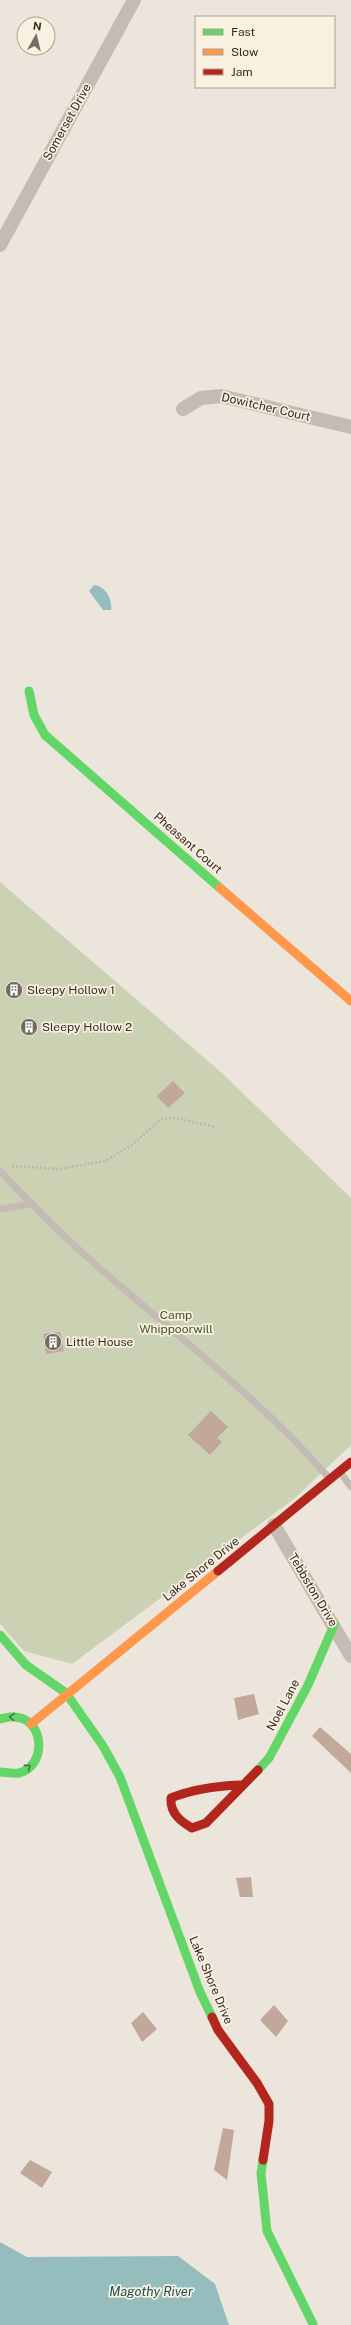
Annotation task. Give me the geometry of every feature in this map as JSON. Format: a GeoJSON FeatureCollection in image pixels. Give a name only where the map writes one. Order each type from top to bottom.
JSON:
{"type":"FeatureCollection","features":[{"type":"Feature","properties":{"kind":"street","name":"Somerset Drive"},"geometry":{"type":"LineString","coordinates":[[0,245],[134,0]]}},
{"type":"Feature","properties":{"kind":"street","name":"Dowitcher Court"},"geometry":{"type":"LineString","coordinates":[[183,409],[201,398],[221,396],[351,427]]}},
{"type":"Feature","properties":{"kind":"street","name":"Pheasant Court"},"geometry":{"type":"LineString","coordinates":[[29,691],[34,715],[46,735],[351,1001]]}},
{"type":"Feature","properties":{"kind":"street","name":"Lake Shore Drive"},"geometry":{"type":"LineString","coordinates":[[31,1724],[66,1693],[351,1462]]}},
{"type":"Feature","properties":{"kind":"street","name":"Tebbston Drive"},"geometry":{"type":"LineString","coordinates":[[274,1525],[351,1656]]}},
{"type":"Feature","properties":{"kind":"street","name":"Noel Lane"},"geometry":{"type":"LineString","coordinates":[[240,1785],[223,1786],[178,1794],[171,1798],[171,1810],[180,1821],[192,1828],[206,1822],[240,1785],[256,1772],[269,1758],[308,1686],[334,1626]]}},
{"type":"Feature","properties":{"kind":"street"},"geometry":{"type":"LineString","coordinates":[[0,1635],[26,1665],[66,1693]]}},
{"type":"Feature","properties":{"kind":"street","name":"Lake Shore Drive"},"geometry":{"type":"LineString","coordinates":[[66,1693],[103,1746],[120,1777],[200,1992],[218,2030],[257,2083],[269,2104],[269,2122],[261,2172],[268,2231],[278,2255],[314,2324]]}},
{"type":"Feature","properties":{"kind":"street"},"geometry":{"type":"LineString","coordinates":[[0,1719],[15,1716],[31,1724],[37,1732],[40,1742],[40,1751],[36,1761],[29,1768],[20,1773],[10,1774],[0,1772]]}},
{"type":"Feature","properties":{"kind":"lane"},"geometry":{"type":"LineString","coordinates":[[0,1171],[31,1204],[104,1272],[202,1354],[289,1434],[330,1478]]}},
{"type":"Feature","properties":{"kind":"lane"},"geometry":{"type":"LineString","coordinates":[[0,1208],[31,1204]]}},
{"type":"Feature","properties":{"kind":"lane"},"geometry":{"type":"LineString","coordinates":[[340,1472],[351,1486]]}},
{"type":"Feature","properties":{"kind":"path"},"geometry":{"type":"LineString","coordinates":[[8,1166],[60,1169],[105,1161],[132,1145],[161,1119],[176,1118],[215,1127]]}},
{"type":"Feature","properties":{"kind":"green space","name":"Camp Whippoorwill"},"geometry":{"type":"Polygon","coordinates":[[[0,882],[223,1074],[351,1198],[351,1445],[295,1498],[72,1664],[24,1651],[0,1624],[0,882]]]}},
{"type":"Feature","properties":{"kind":"water"},"geometry":{"type":"Polygon","coordinates":[[[94,585],[102,588],[108,594],[111,602],[111,610],[103,610],[89,591],[94,585]]]}},
{"type":"Feature","properties":{"kind":"water","name":"Magothy River"},"geometry":{"type":"Polygon","coordinates":[[[0,2242],[27,2257],[178,2256],[215,2284],[229,2325],[0,2325],[0,2242]]]}},
{"type":"Feature","properties":{"kind":"building","name":"Sleepy Hollow 2"},"geometry":{"type":"Polygon","coordinates":[[[24,1018],[37,1021],[34,1035],[21,1032],[24,1018]]]}},
{"type":"Feature","properties":{"kind":"building"},"geometry":{"type":"Polygon","coordinates":[[[173,1081],[185,1093],[168,1108],[157,1096],[173,1081]]]}},
{"type":"Feature","properties":{"kind":"building","name":"Little House"},"geometry":{"type":"Polygon","coordinates":[[[60,1332],[64,1351],[46,1354],[43,1334],[60,1332]]]}},
{"type":"Feature","properties":{"kind":"building"},"geometry":{"type":"Polygon","coordinates":[[[211,1411],[228,1427],[217,1438],[222,1442],[210,1455],[188,1435],[211,1411]]]}},
{"type":"Feature","properties":{"kind":"building"},"geometry":{"type":"Polygon","coordinates":[[[254,1694],[259,1714],[238,1720],[234,1698],[254,1694]]]}},
{"type":"Feature","properties":{"kind":"building"},"geometry":{"type":"Polygon","coordinates":[[[320,1727],[351,1754],[351,1773],[312,1736],[320,1727]]]}},
{"type":"Feature","properties":{"kind":"building"},"geometry":{"type":"Polygon","coordinates":[[[251,1877],[253,1897],[240,1897],[236,1878],[251,1877]]]}},
{"type":"Feature","properties":{"kind":"building"},"geometry":{"type":"Polygon","coordinates":[[[274,2005],[288,2021],[276,2037],[260,2020],[274,2005]]]}},
{"type":"Feature","properties":{"kind":"building"},"geometry":{"type":"Polygon","coordinates":[[[143,2012],[157,2029],[142,2042],[131,2023],[143,2012]]]}},
{"type":"Feature","properties":{"kind":"building"},"geometry":{"type":"Polygon","coordinates":[[[223,2128],[234,2130],[227,2180],[214,2170],[223,2128]]]}},
{"type":"Feature","properties":{"kind":"building"},"geometry":{"type":"Polygon","coordinates":[[[30,2160],[52,2172],[42,2188],[20,2173],[30,2160]]]}},
{"type":"Feature","properties":{"kind":"traffic: fast"},"geometry":{"type":"LineString","coordinates":[[29,691],[34,715],[45,735],[220,888]]}},
{"type":"Feature","properties":{"kind":"traffic: fast"},"geometry":{"type":"LineString","coordinates":[[258,1770],[269,1758],[308,1685],[334,1625]]}},
{"type":"Feature","properties":{"kind":"traffic: fast"},"geometry":{"type":"LineString","coordinates":[[0,1635],[26,1665],[66,1693],[103,1746],[120,1777],[200,1992],[212,2017]]}},
{"type":"Feature","properties":{"kind":"traffic: fast"},"geometry":{"type":"LineString","coordinates":[[0,1719],[13,1717],[25,1720],[32,1726],[37,1734],[39,1743],[38,1753],[34,1762],[28,1769],[19,1773],[0,1772]]}},
{"type":"Feature","properties":{"kind":"traffic: fast"},"geometry":{"type":"LineString","coordinates":[[263,2160],[261,2173],[267,2231],[313,2324]]}},
{"type":"Feature","properties":{"kind":"traffic: slow"},"geometry":{"type":"LineString","coordinates":[[220,888],[351,1001]]}},
{"type":"Feature","properties":{"kind":"traffic: slow"},"geometry":{"type":"LineString","coordinates":[[31,1724],[218,1571]]}},
{"type":"Feature","properties":{"kind":"traffic: jam"},"geometry":{"type":"LineString","coordinates":[[218,1571],[351,1462]]}},
{"type":"Feature","properties":{"kind":"traffic: jam"},"geometry":{"type":"LineString","coordinates":[[240,1785],[205,1788],[179,1795],[171,1798],[172,1808],[177,1816],[192,1828],[206,1823],[258,1770]]}},
{"type":"Feature","properties":{"kind":"traffic: jam"},"geometry":{"type":"LineString","coordinates":[[212,2017],[218,2030],[257,2083],[269,2104],[269,2121],[263,2160]]}},
{"type":"Feature","properties":{"kind":"place","name":"Sleepy Hollow 1"},"geometry":{"type":"Point","coordinates":[14,990]}},
{"type":"Feature","properties":{"kind":"place","name":"Sleepy Hollow 2"},"geometry":{"type":"Point","coordinates":[29,1027]}},
{"type":"Feature","properties":{"kind":"place","name":"Little House"},"geometry":{"type":"Point","coordinates":[53,1342]}}]}
